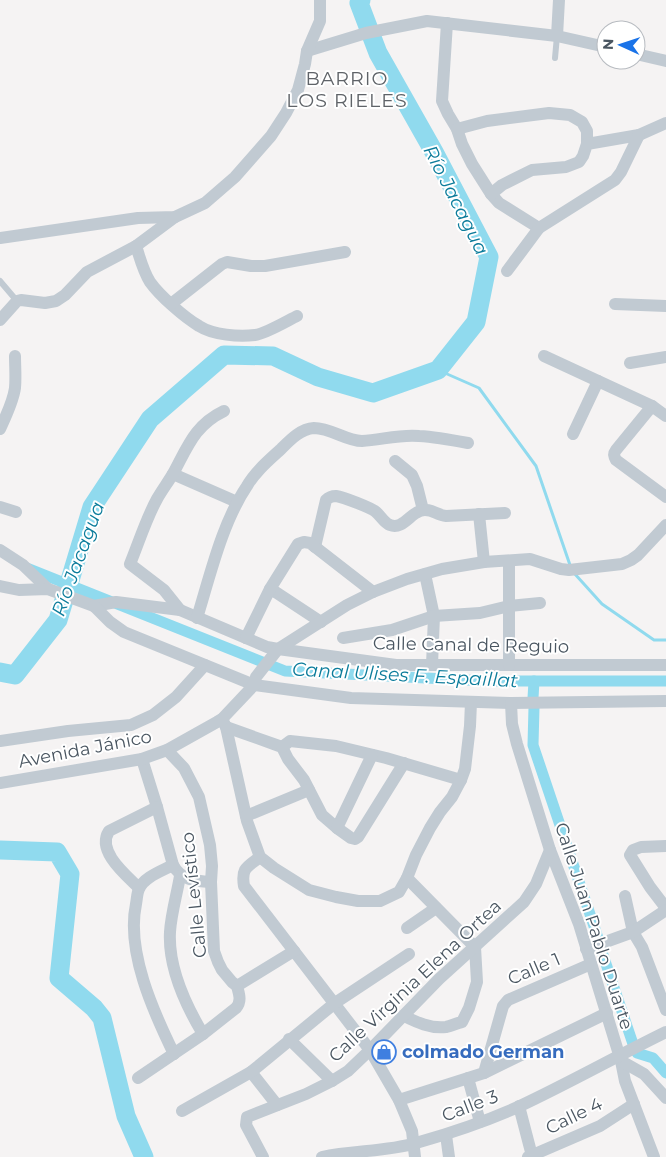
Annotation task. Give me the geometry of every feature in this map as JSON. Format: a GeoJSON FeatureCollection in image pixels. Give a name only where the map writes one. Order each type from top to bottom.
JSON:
{"type":"FeatureCollection","features":[{"type":"Feature","properties":{"kind":"street"},"geometry":{"type":"LineString","coordinates":[[0,320],[17,302],[26,300],[45,303],[56,301],[65,295],[87,272],[136,246],[175,216],[205,203],[235,177],[271,136],[298,90],[307,51],[320,21],[320,0]]}},
{"type":"Feature","properties":{"kind":"street"},"geometry":{"type":"LineString","coordinates":[[557,36],[559,0]]}},
{"type":"Feature","properties":{"kind":"street"},"geometry":{"type":"LineString","coordinates":[[307,51],[366,33],[427,21],[557,36],[596,45]]}},
{"type":"Feature","properties":{"kind":"street"},"geometry":{"type":"LineString","coordinates":[[447,23],[442,102],[457,129],[472,164],[491,194],[499,203],[539,228]]}},
{"type":"Feature","properties":{"kind":"street"},"geometry":{"type":"LineString","coordinates":[[646,56],[666,61]]}},
{"type":"Feature","properties":{"kind":"street"},"geometry":{"type":"LineString","coordinates":[[457,129],[487,121],[549,113],[570,115],[582,122],[587,131],[587,144],[579,162],[566,167],[532,170],[502,185],[491,194]]}},
{"type":"Feature","properties":{"kind":"street"},"geometry":{"type":"LineString","coordinates":[[587,144],[639,136],[666,123]]}},
{"type":"Feature","properties":{"kind":"street"},"geometry":{"type":"LineString","coordinates":[[507,271],[539,228],[615,180],[639,136]]}},
{"type":"Feature","properties":{"kind":"street"},"geometry":{"type":"LineString","coordinates":[[0,238],[138,218],[175,216]]}},
{"type":"Feature","properties":{"kind":"street"},"geometry":{"type":"LineString","coordinates":[[136,246],[150,281],[171,304],[200,327],[236,337],[258,335],[298,316]]}},
{"type":"Feature","properties":{"kind":"street"},"geometry":{"type":"LineString","coordinates":[[171,304],[227,262],[251,266],[266,266],[345,252]]}},
{"type":"Feature","properties":{"kind":"street"},"geometry":{"type":"LineString","coordinates":[[615,304],[666,306]]}},
{"type":"Feature","properties":{"kind":"street"},"geometry":{"type":"LineString","coordinates":[[0,429],[14,394],[15,356]]}},
{"type":"Feature","properties":{"kind":"street"},"geometry":{"type":"LineString","coordinates":[[544,356],[652,406],[666,416]]}},
{"type":"Feature","properties":{"kind":"street"},"geometry":{"type":"LineString","coordinates":[[630,363],[666,357]]}},
{"type":"Feature","properties":{"kind":"street"},"geometry":{"type":"LineString","coordinates":[[573,434],[598,381]]}},
{"type":"Feature","properties":{"kind":"street"},"geometry":{"type":"LineString","coordinates":[[652,406],[616,450],[614,456],[616,460],[666,497]]}},
{"type":"Feature","properties":{"kind":"street"},"geometry":{"type":"LineString","coordinates":[[180,610],[164,590],[130,564],[157,498],[173,474],[190,442],[201,428],[224,411]]}},
{"type":"Feature","properties":{"kind":"street"},"geometry":{"type":"LineString","coordinates":[[197,618],[218,550],[237,502],[247,485],[258,472],[302,431],[314,428],[360,441],[396,436],[418,436],[468,443]]}},
{"type":"Feature","properties":{"kind":"street"},"geometry":{"type":"LineString","coordinates":[[395,460],[412,475],[423,510]]}},
{"type":"Feature","properties":{"kind":"street"},"geometry":{"type":"LineString","coordinates":[[173,474],[237,502]]}},
{"type":"Feature","properties":{"kind":"street"},"geometry":{"type":"LineString","coordinates":[[315,547],[326,500],[333,496],[375,511],[387,524],[393,527],[400,525],[418,511],[429,509],[440,516],[505,513]]}},
{"type":"Feature","properties":{"kind":"street"},"geometry":{"type":"LineString","coordinates":[[0,508],[16,512]]}},
{"type":"Feature","properties":{"kind":"street"},"geometry":{"type":"LineString","coordinates":[[479,514],[484,562]]}},
{"type":"Feature","properties":{"kind":"street","name":"Avenida Jánico"},"geometry":{"type":"LineString","coordinates":[[0,783],[142,759],[167,750],[217,722],[224,723],[276,652],[347,605],[373,592],[425,574],[484,562],[530,559],[561,569],[622,564],[638,555],[666,525]]}},
{"type":"Feature","properties":{"kind":"street"},"geometry":{"type":"LineString","coordinates":[[246,638],[270,589],[298,544],[310,543],[373,592]]}},
{"type":"Feature","properties":{"kind":"street"},"geometry":{"type":"LineString","coordinates":[[0,550],[23,565],[48,589]]}},
{"type":"Feature","properties":{"kind":"street"},"geometry":{"type":"LineString","coordinates":[[509,561],[509,665]]}},
{"type":"Feature","properties":{"kind":"street"},"geometry":{"type":"LineString","coordinates":[[425,574],[434,616],[432,665]]}},
{"type":"Feature","properties":{"kind":"street"},"geometry":{"type":"LineString","coordinates":[[0,586],[19,590],[48,589],[94,606],[110,622],[124,632],[205,665],[255,681],[351,698],[511,703],[666,702]]}},
{"type":"Feature","properties":{"kind":"street"},"geometry":{"type":"LineString","coordinates":[[270,589],[320,622]]}},
{"type":"Feature","properties":{"kind":"street","name":"Calle Canal de Reguio"},"geometry":{"type":"LineString","coordinates":[[94,606],[116,602],[180,610],[276,652],[396,665],[666,665]]}},
{"type":"Feature","properties":{"kind":"street"},"geometry":{"type":"LineString","coordinates":[[343,638],[392,630],[434,616],[480,613],[509,606],[540,603]]}},
{"type":"Feature","properties":{"kind":"street"},"geometry":{"type":"LineString","coordinates":[[0,741],[68,731],[131,726],[154,715],[176,696],[205,665]]}},
{"type":"Feature","properties":{"kind":"street"},"geometry":{"type":"LineString","coordinates":[[224,723],[246,816],[260,857],[281,873],[309,890],[336,897],[380,901],[399,892],[430,828],[452,797],[461,780],[465,769],[471,702]]}},
{"type":"Feature","properties":{"kind":"street","name":"Calle Juan Pablo Duarte"},"geometry":{"type":"LineString","coordinates":[[511,703],[512,724],[517,744],[550,850],[591,964],[620,1058],[625,1082],[654,1157]]}},
{"type":"Feature","properties":{"kind":"street"},"geometry":{"type":"LineString","coordinates":[[224,723],[282,748],[288,760],[304,780],[322,815],[351,838],[356,839],[358,837],[404,763]]}},
{"type":"Feature","properties":{"kind":"street"},"geometry":{"type":"LineString","coordinates":[[282,748],[290,741],[336,746],[386,758],[461,780]]}},
{"type":"Feature","properties":{"kind":"street","name":"Calle Levístico"},"geometry":{"type":"LineString","coordinates":[[167,750],[184,768],[199,797],[210,845],[214,951],[222,970],[237,986]]}},
{"type":"Feature","properties":{"kind":"street"},"geometry":{"type":"LineString","coordinates":[[336,828],[372,755]]}},
{"type":"Feature","properties":{"kind":"street"},"geometry":{"type":"LineString","coordinates":[[142,759],[176,870],[170,932],[175,974],[185,1000],[203,1034]]}},
{"type":"Feature","properties":{"kind":"street"},"geometry":{"type":"LineString","coordinates":[[246,816],[309,790]]}},
{"type":"Feature","properties":{"kind":"street"},"geometry":{"type":"LineString","coordinates":[[139,888],[117,866],[110,855],[106,844],[106,837],[109,831],[157,807]]}},
{"type":"Feature","properties":{"kind":"street"},"geometry":{"type":"LineString","coordinates":[[586,949],[633,932],[666,909],[630,855],[633,850],[641,847],[666,846]]}},
{"type":"Feature","properties":{"kind":"street","name":"Calle Virginia Elena Ortea"},"geometry":{"type":"LineString","coordinates":[[263,1157],[246,1125],[247,1117],[306,1094],[348,1071],[439,979],[524,902],[536,884],[550,850]]}},
{"type":"Feature","properties":{"kind":"street"},"geometry":{"type":"LineString","coordinates":[[260,857],[246,868],[242,876],[244,886],[370,1050],[399,1100],[412,1131],[414,1150]]}},
{"type":"Feature","properties":{"kind":"street"},"geometry":{"type":"LineString","coordinates":[[174,1054],[158,1021],[143,978],[134,939],[134,914],[139,888],[148,878],[176,870],[201,882],[211,882]]}},
{"type":"Feature","properties":{"kind":"street"},"geometry":{"type":"LineString","coordinates":[[404,1016],[419,1023],[433,1026],[446,1027],[462,1022],[469,1008],[477,982],[474,948],[407,878]]}},
{"type":"Feature","properties":{"kind":"street"},"geometry":{"type":"LineString","coordinates":[[625,896],[633,932],[642,947],[666,1010]]}},
{"type":"Feature","properties":{"kind":"street"},"geometry":{"type":"LineString","coordinates":[[408,928],[436,908]]}},
{"type":"Feature","properties":{"kind":"street"},"geometry":{"type":"LineString","coordinates":[[138,1078],[203,1034],[238,1006],[240,996],[237,986],[294,951]]}},
{"type":"Feature","properties":{"kind":"street"},"geometry":{"type":"LineString","coordinates":[[182,1111],[251,1072],[335,1003],[409,954]]}},
{"type":"Feature","properties":{"kind":"street","name":"Calle 1"},"geometry":{"type":"LineString","coordinates":[[484,1073],[503,1006],[508,1000],[591,964]]}},
{"type":"Feature","properties":{"kind":"street"},"geometry":{"type":"LineString","coordinates":[[399,1100],[484,1073],[607,1014]]}},
{"type":"Feature","properties":{"kind":"street","name":"Calle 3"},"geometry":{"type":"LineString","coordinates":[[322,1157],[340,1153],[386,1149],[414,1150],[446,1134],[519,1106],[620,1058],[666,1032]]}},
{"type":"Feature","properties":{"kind":"street"},"geometry":{"type":"LineString","coordinates":[[290,1039],[332,1081]]}},
{"type":"Feature","properties":{"kind":"street"},"geometry":{"type":"LineString","coordinates":[[620,1058],[644,1074],[666,1098]]}},
{"type":"Feature","properties":{"kind":"street"},"geometry":{"type":"LineString","coordinates":[[251,1072],[277,1105]]}},
{"type":"Feature","properties":{"kind":"street"},"geometry":{"type":"LineString","coordinates":[[468,1078],[480,1122]]}},
{"type":"Feature","properties":{"kind":"street","name":"Calle 4"},"geometry":{"type":"LineString","coordinates":[[531,1157],[600,1126],[634,1104]]}},
{"type":"Feature","properties":{"kind":"street"},"geometry":{"type":"LineString","coordinates":[[519,1106],[531,1157]]}},
{"type":"Feature","properties":{"kind":"street"},"geometry":{"type":"LineString","coordinates":[[446,1134],[449,1157]]}},
{"type":"Feature","properties":{"kind":"lane"},"geometry":{"type":"LineString","coordinates":[[556,58],[557,36]]}},
{"type":"Feature","properties":{"kind":"lane"},"geometry":{"type":"LineString","coordinates":[[0,281],[17,302]]}},
{"type":"Feature","properties":{"kind":"waterway","name":"Río Jacagua"},"geometry":{"type":"LineString","coordinates":[[0,672],[15,675],[58,620],[92,507],[150,419],[224,355],[273,356],[318,377],[373,393],[438,370],[476,322],[489,257],[434,152],[378,53],[359,3],[361,0]]}},
{"type":"Feature","properties":{"kind":"waterway"},"geometry":{"type":"LineString","coordinates":[[438,370],[479,388],[536,466],[571,568]]}},
{"type":"Feature","properties":{"kind":"waterway","name":"Canal Ulises F. Espaillat"},"geometry":{"type":"LineString","coordinates":[[27,568],[285,671],[486,681],[666,681]]}},
{"type":"Feature","properties":{"kind":"waterway"},"geometry":{"type":"LineString","coordinates":[[574,573],[602,604],[654,640],[666,640]]}},
{"type":"Feature","properties":{"kind":"waterway"},"geometry":{"type":"LineString","coordinates":[[533,698],[534,681]]}},
{"type":"Feature","properties":{"kind":"waterway"},"geometry":{"type":"LineString","coordinates":[[534,707],[533,745],[598,938]]}},
{"type":"Feature","properties":{"kind":"waterway","name":"Río Jacagua"},"geometry":{"type":"LineString","coordinates":[[0,850],[57,852],[70,874],[59,978],[94,1008],[102,1018],[126,1116],[144,1157]]}},
{"type":"Feature","properties":{"kind":"waterway"},"geometry":{"type":"LineString","coordinates":[[601,949],[633,1044]]}},
{"type":"Feature","properties":{"kind":"waterway"},"geometry":{"type":"LineString","coordinates":[[637,1053],[653,1058],[666,1073]]}},
{"type":"Feature","properties":{"kind":"place","name":"colmado German"},"geometry":{"type":"Point","coordinates":[384,1052]}},
{"type":"Feature","properties":{"kind":"district","name":"BARRIO LOS RIELES"},"geometry":{"type":"Point","coordinates":[347,89]}}]}
